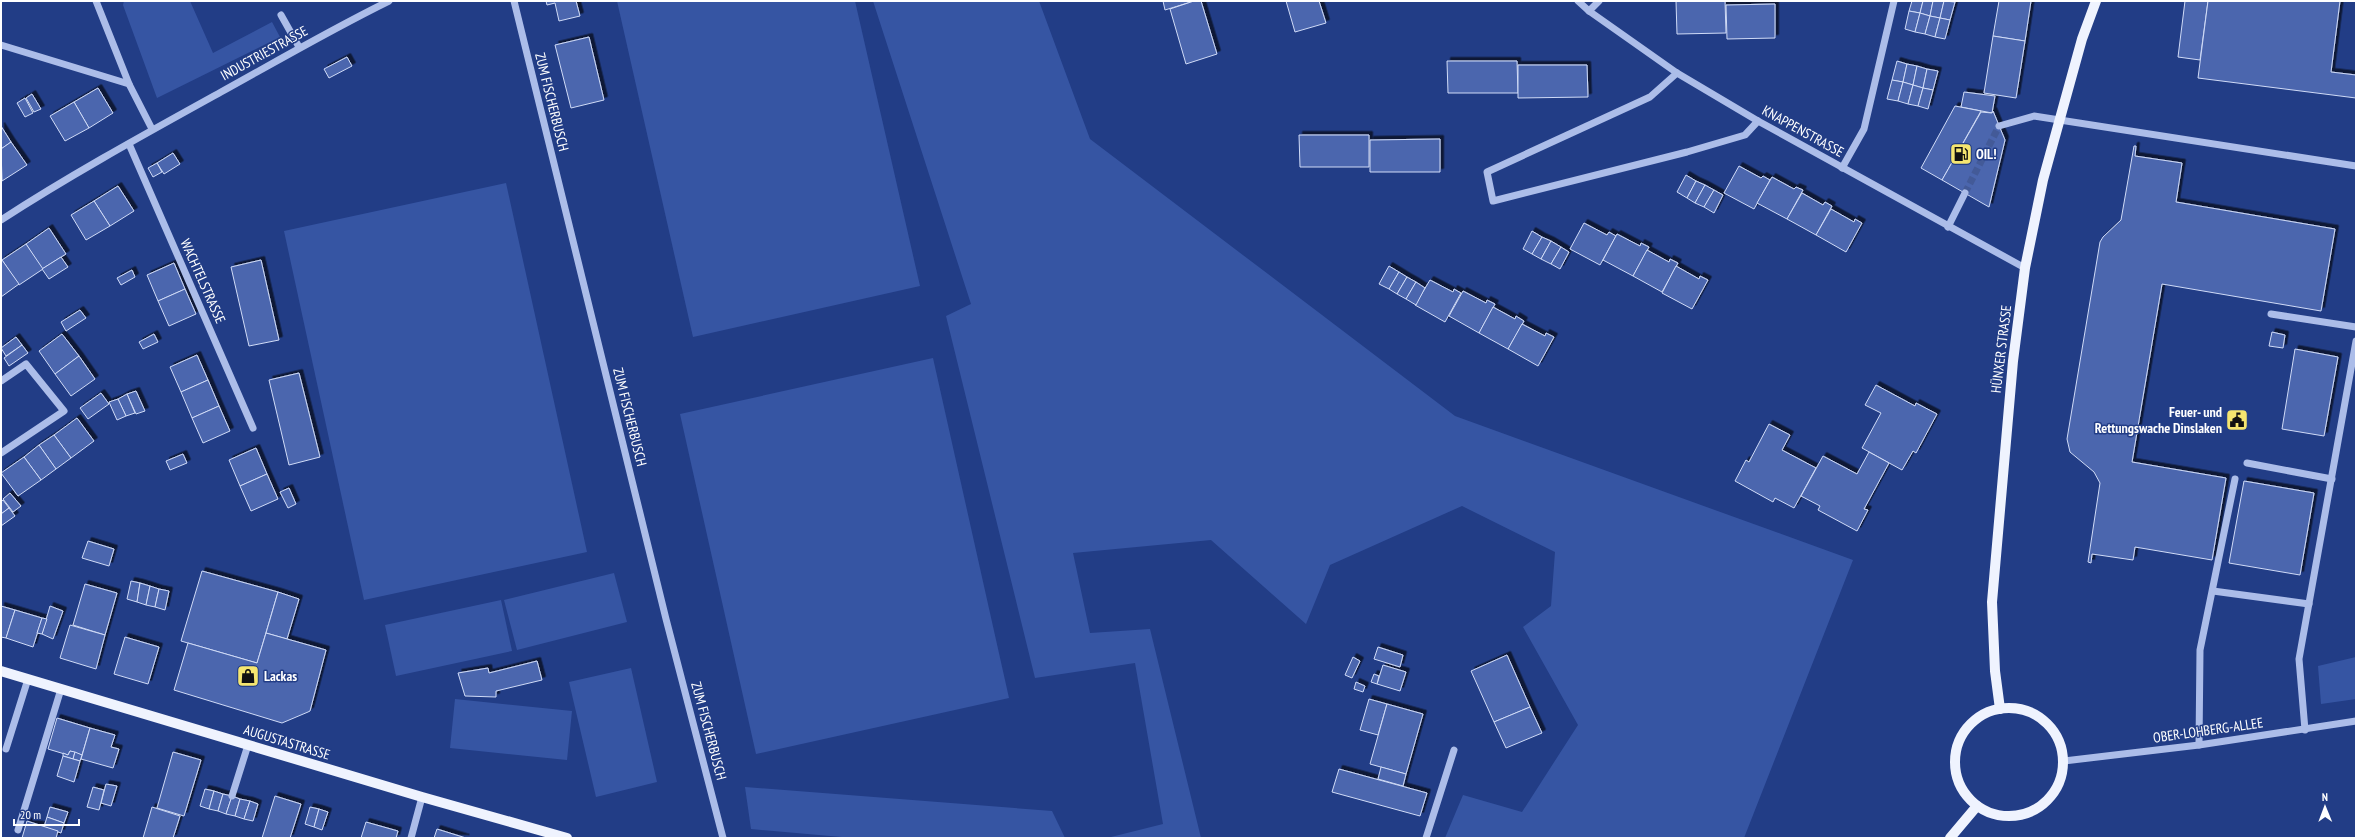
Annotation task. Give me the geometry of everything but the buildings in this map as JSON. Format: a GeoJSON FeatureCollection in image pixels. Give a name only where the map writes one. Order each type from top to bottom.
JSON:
{"type":"FeatureCollection","features":[{"type":"Feature","properties":{"kind":"main road","name":"HÜNXER STRASSE"},"geometry":{"type":"LineString","coordinates":[[2000,709],[1995,671],[1992,602],[2012,361],[2025,268],[2043,180],[2082,39],[2096,1]]}},
{"type":"Feature","properties":{"kind":"main road","name":"AUGUSTASTRASSE"},"geometry":{"type":"LineString","coordinates":[[1,671],[422,797],[567,838]]}},
{"type":"Feature","properties":{"kind":"main road"},"geometry":{"type":"LineString","coordinates":[[2013,708],[2029,711],[2043,719],[2054,731],[2061,745],[2064,761],[2061,778],[2054,793],[2042,806],[2026,814],[2010,817],[1992,814],[1977,806],[1964,794],[1956,778],[1954,760],[1958,743],[1967,727],[1980,716],[2000,709],[2013,708]]}},
{"type":"Feature","properties":{"kind":"main road"},"geometry":{"type":"LineString","coordinates":[[1950,838],[1977,806]]}},
{"type":"Feature","properties":{"kind":"street"},"geometry":{"type":"LineString","coordinates":[[96,1],[129,84],[152,129]]}},
{"type":"Feature","properties":{"kind":"street","name":"INDUSTRIESTRASSE"},"geometry":{"type":"LineString","coordinates":[[1,220],[45,192],[129,144],[152,129],[300,47],[389,1]]}},
{"type":"Feature","properties":{"kind":"street","name":"ZUM FISCHERBUSCH"},"geometry":{"type":"LineString","coordinates":[[514,1],[666,619],[723,838]]}},
{"type":"Feature","properties":{"kind":"street","name":"KNAPPENSTRASSE"},"geometry":{"type":"LineString","coordinates":[[1578,1],[1589,11],[1677,73],[1758,121],[2025,268]]}},
{"type":"Feature","properties":{"kind":"street"},"geometry":{"type":"LineString","coordinates":[[1589,11],[1599,1]]}},
{"type":"Feature","properties":{"kind":"street"},"geometry":{"type":"LineString","coordinates":[[1842,168],[1864,129],[1894,1]]}},
{"type":"Feature","properties":{"kind":"street"},"geometry":{"type":"LineString","coordinates":[[281,15],[300,47]]}},
{"type":"Feature","properties":{"kind":"street"},"geometry":{"type":"LineString","coordinates":[[1,45],[129,84]]}},
{"type":"Feature","properties":{"kind":"street"},"geometry":{"type":"LineString","coordinates":[[1677,73],[1650,97],[1488,172],[1494,201],[1687,152],[1745,135],[1758,121]]}},
{"type":"Feature","properties":{"kind":"street"},"geometry":{"type":"LineString","coordinates":[[1999,126],[2034,116],[2356,166]]}},
{"type":"Feature","properties":{"kind":"street","name":"WACHTELSTRASSE"},"geometry":{"type":"LineString","coordinates":[[129,144],[253,428]]}},
{"type":"Feature","properties":{"kind":"street"},"geometry":{"type":"LineString","coordinates":[[1948,226],[1965,193]]}},
{"type":"Feature","properties":{"kind":"street"},"geometry":{"type":"LineString","coordinates":[[2271,314],[2356,327]]}},
{"type":"Feature","properties":{"kind":"street"},"geometry":{"type":"LineString","coordinates":[[2305,730],[2299,659],[2356,340]]}},
{"type":"Feature","properties":{"kind":"street"},"geometry":{"type":"LineString","coordinates":[[1,381],[26,364],[64,411],[1,453]]}},
{"type":"Feature","properties":{"kind":"street"},"geometry":{"type":"LineString","coordinates":[[2247,463],[2332,479]]}},
{"type":"Feature","properties":{"kind":"street"},"geometry":{"type":"LineString","coordinates":[[2199,745],[2200,650],[2235,479]]}},
{"type":"Feature","properties":{"kind":"street"},"geometry":{"type":"LineString","coordinates":[[2213,591],[2309,604]]}},
{"type":"Feature","properties":{"kind":"street"},"geometry":{"type":"LineString","coordinates":[[6,749],[28,679]]}},
{"type":"Feature","properties":{"kind":"street"},"geometry":{"type":"LineString","coordinates":[[18,830],[61,689]]}},
{"type":"Feature","properties":{"kind":"street","name":"OBER-LOHBERG-ALLEE"},"geometry":{"type":"LineString","coordinates":[[2064,761],[2199,745],[2356,722]]}},
{"type":"Feature","properties":{"kind":"street"},"geometry":{"type":"LineString","coordinates":[[232,796],[248,745]]}},
{"type":"Feature","properties":{"kind":"street"},"geometry":{"type":"LineString","coordinates":[[1426,838],[1454,750]]}},
{"type":"Feature","properties":{"kind":"street"},"geometry":{"type":"LineString","coordinates":[[411,838],[422,797]]}},
{"type":"Feature","properties":{"kind":"shaded area"},"geometry":{"type":"Polygon","coordinates":[[[124,1],[190,1],[213,53],[272,22],[280,37],[157,98],[123,5],[124,1]]]}},
{"type":"Feature","properties":{"kind":"shaded area"},"geometry":{"type":"Polygon","coordinates":[[[617,1],[855,1],[920,286],[693,337],[617,1]]]}},
{"type":"Feature","properties":{"kind":"shaded area"},"geometry":{"type":"Polygon","coordinates":[[[873,1],[1039,1],[1090,139],[1455,416],[1853,560],[1744,838],[1445,838],[1463,795],[1522,812],[1578,725],[1523,627],[1551,606],[1555,552],[1462,506],[1330,565],[1306,624],[1211,540],[1073,553],[1090,633],[1150,629],[1201,838],[1107,838],[1163,824],[1135,663],[1035,678],[946,316],[971,304],[873,1]]]}},
{"type":"Feature","properties":{"kind":"shaded area"},"geometry":{"type":"Polygon","coordinates":[[[506,183],[587,552],[364,600],[284,231],[506,183]]]}},
{"type":"Feature","properties":{"kind":"shaded area"},"geometry":{"type":"Polygon","coordinates":[[[933,358],[1009,698],[756,754],[680,414],[933,358]]]}},
{"type":"Feature","properties":{"kind":"shaded area"},"geometry":{"type":"Polygon","coordinates":[[[614,573],[627,622],[517,650],[504,600],[614,573]]]}},
{"type":"Feature","properties":{"kind":"shaded area"},"geometry":{"type":"Polygon","coordinates":[[[501,600],[512,651],[396,676],[385,625],[501,600]]]}},
{"type":"Feature","properties":{"kind":"shaded area"},"geometry":{"type":"Polygon","coordinates":[[[2356,657],[2356,699],[2321,704],[2318,666],[2356,657]]]}},
{"type":"Feature","properties":{"kind":"shaded area"},"geometry":{"type":"Polygon","coordinates":[[[631,668],[657,782],[596,797],[569,682],[631,668]]]}},
{"type":"Feature","properties":{"kind":"shaded area"},"geometry":{"type":"Polygon","coordinates":[[[455,699],[572,711],[567,760],[450,748],[455,699]]]}},
{"type":"Feature","properties":{"kind":"shaded area"},"geometry":{"type":"Polygon","coordinates":[[[745,787],[1052,811],[1065,838],[853,838],[751,829],[745,787]]]}},
{"type":"Feature","properties":{"kind":"tunnel"},"geometry":{"type":"LineString","coordinates":[[1965,193],[1999,126]]}},
{"type":"Feature","properties":{"kind":"place","name":"OIL!"},"geometry":{"type":"Point","coordinates":[1961,154]}},
{"type":"Feature","properties":{"kind":"place","name":"Feuer- und Rettungswache Dinslaken"},"geometry":{"type":"Point","coordinates":[2237,420]}},
{"type":"Feature","properties":{"kind":"place","name":"Lackas"},"geometry":{"type":"Point","coordinates":[248,676]}}]}
